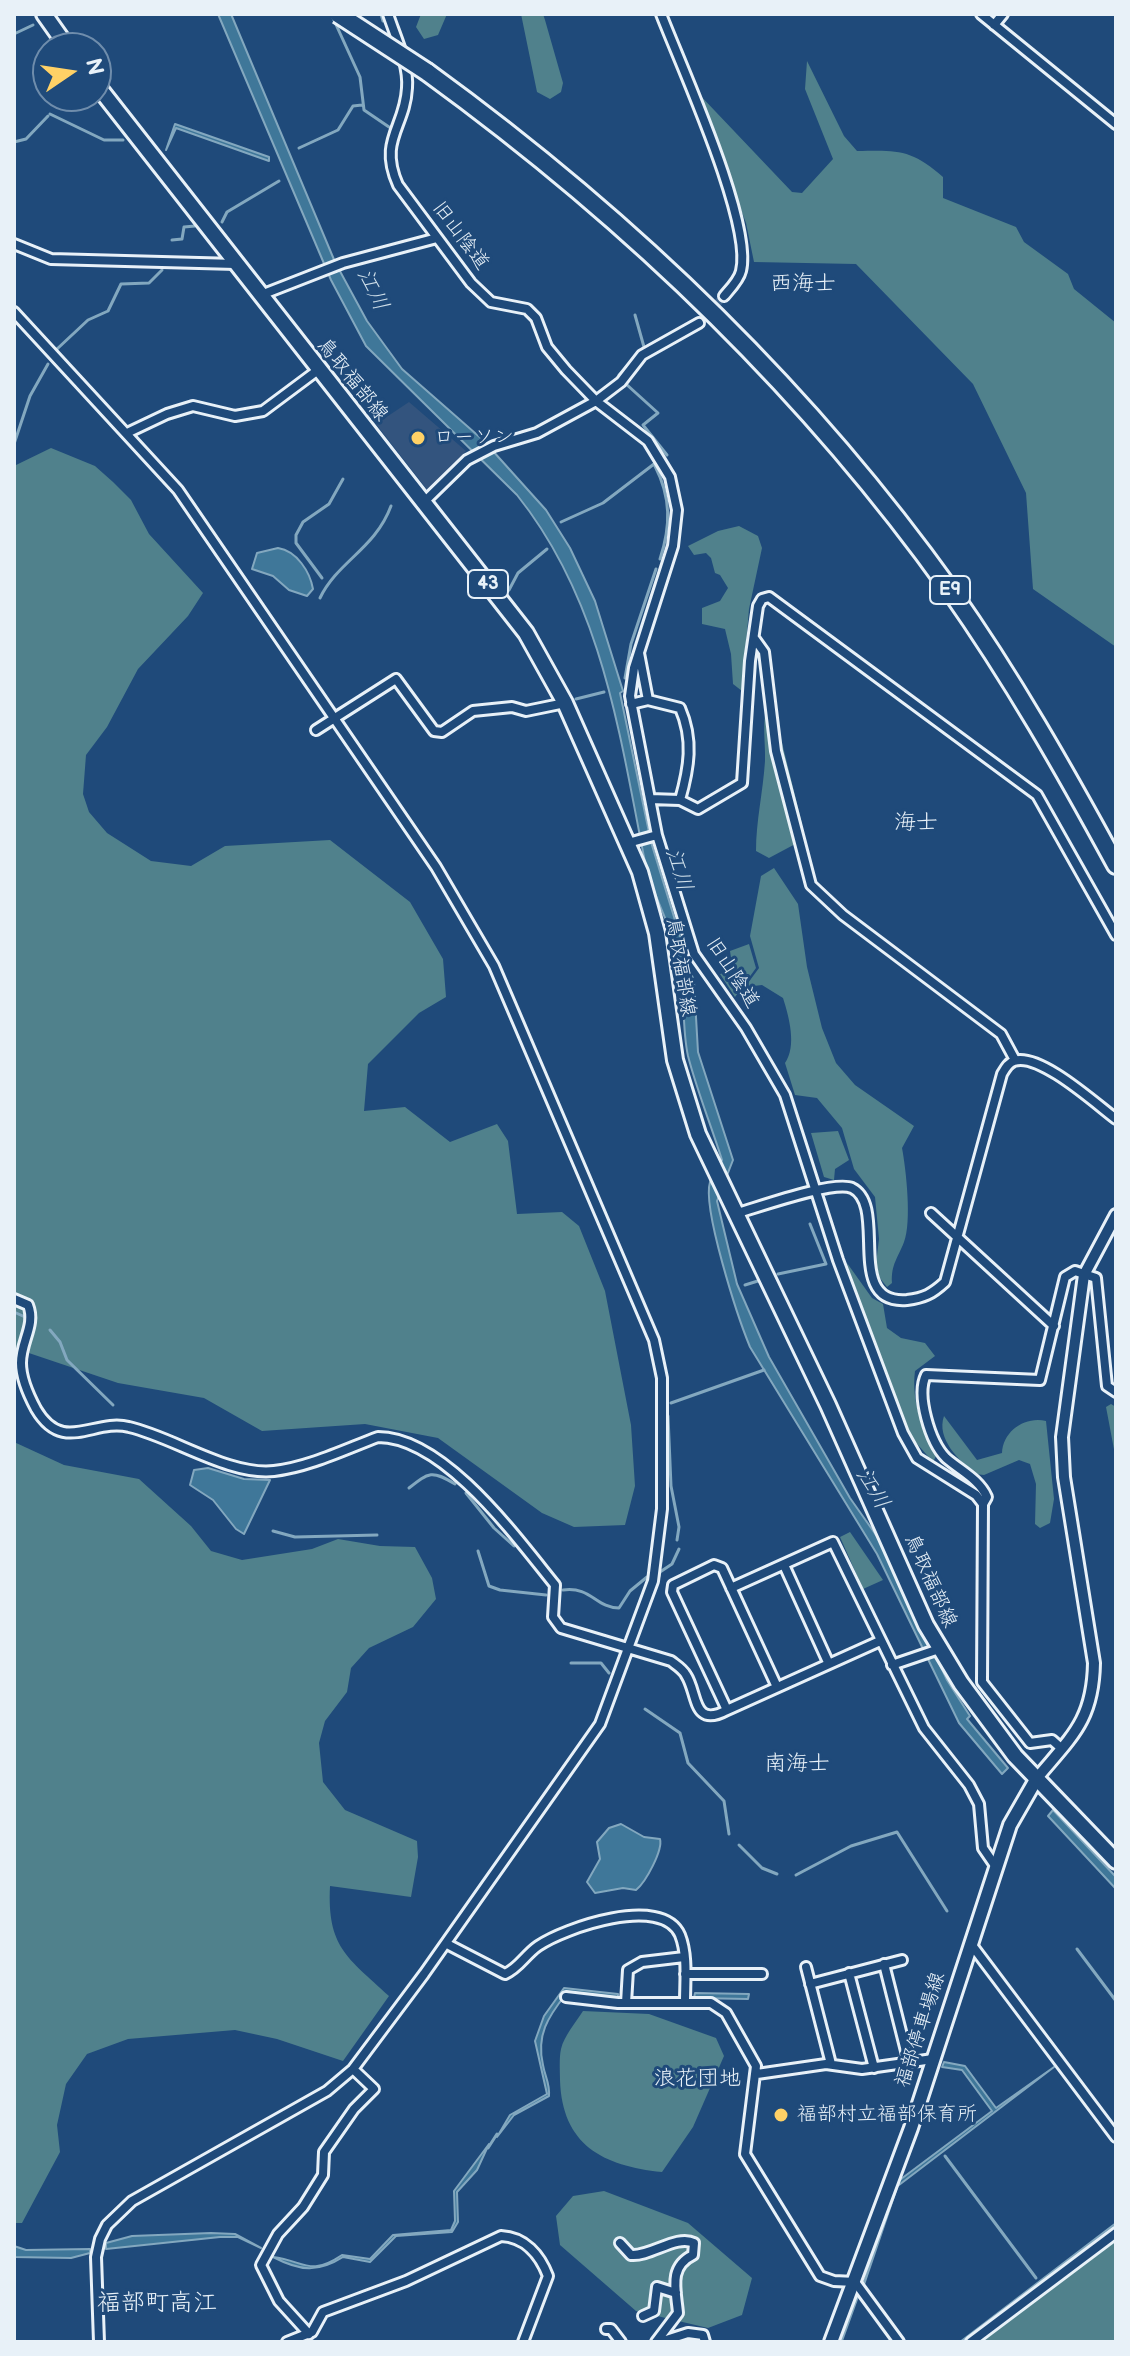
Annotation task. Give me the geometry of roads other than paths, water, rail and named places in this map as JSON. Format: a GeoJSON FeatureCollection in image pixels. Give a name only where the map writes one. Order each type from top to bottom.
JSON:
{"type":"FeatureCollection","features":[{"type":"Feature","properties":{"kind":"highway","name":"E9"},"geometry":{"type":"LineString","coordinates":[[338,14],[428,70],[544,159],[645,245],[745,343],[817,422],[950,591],[1047,743],[1116,865]]}},
{"type":"Feature","properties":{"kind":"highway","name":"E9"},"geometry":{"type":"LineString","coordinates":[[349,14],[546,154],[649,241],[771,360],[830,426],[964,599],[1046,726],[1116,849]]}},
{"type":"Feature","properties":{"kind":"main road"},"geometry":{"type":"LineString","coordinates":[[44,14],[57,32]]}},
{"type":"Feature","properties":{"kind":"main road","name":"鳥取福部線"},"geometry":{"type":"LineString","coordinates":[[112,105],[526,633],[565,703],[632,842],[657,933],[675,1060],[698,1134],[738,1213],[939,1649],[986,1720],[1116,1861]]}},
{"type":"Feature","properties":{"kind":"main road","name":"福部停車場線"},"geometry":{"type":"LineString","coordinates":[[831,2342],[933,2059],[1019,1803],[1037,1778]]}},
{"type":"Feature","properties":{"kind":"street","name":"旧山陰道"},"geometry":{"type":"LineString","coordinates":[[388,14],[406,71],[408,89],[389,145],[390,168],[398,185],[471,283],[491,302],[527,309],[536,318],[547,347],[596,401],[648,441],[662,459],[675,493],[673,546],[639,652],[631,704],[655,836],[694,954],[746,1028],[785,1095],[838,1260],[903,1433],[917,1458],[976,1495],[983,1504]]}},
{"type":"Feature","properties":{"kind":"street"},"geometry":{"type":"LineString","coordinates":[[661,14],[734,207],[743,242],[741,273],[724,296]]}},
{"type":"Feature","properties":{"kind":"street"},"geometry":{"type":"LineString","coordinates":[[981,14],[1116,124]]}},
{"type":"Feature","properties":{"kind":"street"},"geometry":{"type":"LineString","coordinates":[[994,25],[1003,14]]}},
{"type":"Feature","properties":{"kind":"street"},"geometry":{"type":"LineString","coordinates":[[261,295],[343,263],[437,238]]}},
{"type":"Feature","properties":{"kind":"street"},"geometry":{"type":"LineString","coordinates":[[14,244],[51,259],[236,264]]}},
{"type":"Feature","properties":{"kind":"street"},"geometry":{"type":"LineString","coordinates":[[14,312],[178,490],[436,867],[489,956],[654,1340],[662,1378],[662,1509],[653,1581],[600,1724],[447,1944],[353,2069],[327,2091],[132,2201],[107,2225],[96,2257],[99,2342]]}},
{"type":"Feature","properties":{"kind":"street"},"geometry":{"type":"LineString","coordinates":[[424,502],[467,460],[494,446],[537,433],[596,401],[621,382],[642,355],[699,323]]}},
{"type":"Feature","properties":{"kind":"street"},"geometry":{"type":"LineString","coordinates":[[127,433],[167,414],[193,406],[235,416],[263,411],[318,370]]}},
{"type":"Feature","properties":{"kind":"street"},"geometry":{"type":"LineString","coordinates":[[650,799],[680,800],[698,809],[740,785],[744,779],[759,601],[773,598],[1037,795],[1116,935]]}},
{"type":"Feature","properties":{"kind":"street"},"geometry":{"type":"LineString","coordinates":[[754,638],[764,652],[776,751],[811,885],[843,915],[1001,1034],[1015,1060],[1048,1068],[1116,1119]]}},
{"type":"Feature","properties":{"kind":"street"},"geometry":{"type":"LineString","coordinates":[[639,652],[648,700]]}},
{"type":"Feature","properties":{"kind":"street"},"geometry":{"type":"LineString","coordinates":[[316,730],[396,679],[434,731],[442,732],[473,711],[512,707],[526,711],[565,703]]}},
{"type":"Feature","properties":{"kind":"street"},"geometry":{"type":"LineString","coordinates":[[631,704],[648,700],[676,705],[690,728],[688,772],[680,800]]}},
{"type":"Feature","properties":{"kind":"street"},"geometry":{"type":"LineString","coordinates":[[632,842],[655,836]]}},
{"type":"Feature","properties":{"kind":"street"},"geometry":{"type":"LineString","coordinates":[[738,1213],[844,1186],[864,1198],[869,1214],[866,1242],[872,1272],[881,1292],[895,1301],[929,1296],[945,1282],[1002,1074],[1015,1060]]}},
{"type":"Feature","properties":{"kind":"street"},"geometry":{"type":"LineString","coordinates":[[931,1213],[960,1236],[1054,1326]]}},
{"type":"Feature","properties":{"kind":"street"},"geometry":{"type":"LineString","coordinates":[[1037,1778],[1089,1709],[1094,1693],[1094,1663],[1064,1477],[1062,1437],[1084,1275],[1116,1215]]}},
{"type":"Feature","properties":{"kind":"street"},"geometry":{"type":"LineString","coordinates":[[1061,1748],[1052,1740],[1030,1743],[982,1682],[983,1504],[987,1497],[978,1483],[944,1456],[934,1440],[921,1384],[926,1375],[933,1373],[1040,1380],[1065,1277],[1075,1271],[1096,1278],[1107,1386],[1116,1392]]}},
{"type":"Feature","properties":{"kind":"street"},"geometry":{"type":"LineString","coordinates":[[14,1299],[28,1305],[33,1318],[21,1363],[24,1382],[37,1411],[49,1425],[66,1434],[125,1425],[224,1462],[273,1471],[378,1437],[396,1437],[435,1456],[499,1519],[555,1585],[553,1617],[561,1628],[608,1639],[628,1649],[671,1661],[685,1673],[697,1707],[703,1713],[717,1715],[880,1641]]}},
{"type":"Feature","properties":{"kind":"street"},"geometry":{"type":"LineString","coordinates":[[731,1588],[833,1542],[924,1728],[978,1801],[983,1848],[996,1867]]}},
{"type":"Feature","properties":{"kind":"street"},"geometry":{"type":"LineString","coordinates":[[727,1710],[672,1592],[673,1585],[714,1565],[722,1568],[777,1687]]}},
{"type":"Feature","properties":{"kind":"street"},"geometry":{"type":"LineString","coordinates":[[784,1565],[828,1662]]}},
{"type":"Feature","properties":{"kind":"street"},"geometry":{"type":"LineString","coordinates":[[892,1665],[939,1649]]}},
{"type":"Feature","properties":{"kind":"street"},"geometry":{"type":"LineString","coordinates":[[447,1944],[505,1974],[515,1970],[539,1945],[605,1920],[643,1913],[664,1918],[679,1932],[684,1957],[685,2003]]}},
{"type":"Feature","properties":{"kind":"street"},"geometry":{"type":"LineString","coordinates":[[971,1943],[1116,2137]]}},
{"type":"Feature","properties":{"kind":"street"},"geometry":{"type":"LineString","coordinates":[[626,2003],[628,1970],[642,1962],[684,1957]]}},
{"type":"Feature","properties":{"kind":"street"},"geometry":{"type":"LineString","coordinates":[[810,1984],[902,1960]]}},
{"type":"Feature","properties":{"kind":"street"},"geometry":{"type":"LineString","coordinates":[[884,1964],[909,2063]]}},
{"type":"Feature","properties":{"kind":"street"},"geometry":{"type":"LineString","coordinates":[[806,1967],[831,2064]]}},
{"type":"Feature","properties":{"kind":"street"},"geometry":{"type":"LineString","coordinates":[[849,1973],[874,2068]]}},
{"type":"Feature","properties":{"kind":"street"},"geometry":{"type":"LineString","coordinates":[[685,1974],[762,1974]]}},
{"type":"Feature","properties":{"kind":"street"},"geometry":{"type":"LineString","coordinates":[[566,1997],[626,2003],[711,2003],[726,2013],[756,2066],[745,2154],[820,2276],[834,2281],[855,2282],[899,2342]]}},
{"type":"Feature","properties":{"kind":"street"},"geometry":{"type":"LineString","coordinates":[[757,2074],[831,2064],[874,2068],[933,2059]]}},
{"type":"Feature","properties":{"kind":"street"},"geometry":{"type":"LineString","coordinates":[[309,2334],[279,2301],[261,2265],[278,2234],[303,2207],[323,2175],[324,2152],[354,2109],[374,2089],[353,2069]]}},
{"type":"Feature","properties":{"kind":"street"},"geometry":{"type":"LineString","coordinates":[[971,2342],[1116,2233]]}},
{"type":"Feature","properties":{"kind":"street"},"geometry":{"type":"LineString","coordinates":[[287,2342],[309,2334],[323,2312],[406,2281],[492,2240],[507,2236],[523,2242],[541,2257],[548,2276],[523,2342]]}},
{"type":"Feature","properties":{"kind":"street"},"geometry":{"type":"LineString","coordinates":[[620,2243],[631,2255],[639,2256],[683,2240],[694,2243],[693,2255],[683,2260],[676,2271],[678,2313],[658,2342]]}},
{"type":"Feature","properties":{"kind":"street"},"geometry":{"type":"LineString","coordinates":[[643,2316],[654,2311],[657,2287],[663,2286],[676,2293]]}},
{"type":"Feature","properties":{"kind":"street"},"geometry":{"type":"LineString","coordinates":[[606,2329],[611,2329],[621,2342]]}},
{"type":"Feature","properties":{"kind":"street"},"geometry":{"type":"LineString","coordinates":[[658,2342],[688,2333],[703,2335],[705,2342]]}},
{"type":"Feature","properties":{"kind":"waterway"},"geometry":{"type":"LineString","coordinates":[[381,14],[383,21]]}},
{"type":"Feature","properties":{"kind":"waterway"},"geometry":{"type":"LineString","coordinates":[[333,18],[360,77],[364,110],[389,127]]}},
{"type":"Feature","properties":{"kind":"waterway"},"geometry":{"type":"LineString","coordinates":[[14,34],[33,25]]}},
{"type":"Feature","properties":{"kind":"waterway"},"geometry":{"type":"LineString","coordinates":[[299,148],[338,130],[353,106],[362,105]]}},
{"type":"Feature","properties":{"kind":"waterway"},"geometry":{"type":"LineString","coordinates":[[50,114],[104,140],[123,140]]}},
{"type":"Feature","properties":{"kind":"waterway"},"geometry":{"type":"LineString","coordinates":[[14,142],[26,139],[48,116]]}},
{"type":"Feature","properties":{"kind":"waterway"},"geometry":{"type":"LineString","coordinates":[[222,222],[227,212],[279,181]]}},
{"type":"Feature","properties":{"kind":"waterway"},"geometry":{"type":"LineString","coordinates":[[172,240],[182,239],[184,227],[195,226]]}},
{"type":"Feature","properties":{"kind":"waterway"},"geometry":{"type":"LineString","coordinates":[[57,349],[88,320],[108,311],[121,284],[149,283],[162,270]]}},
{"type":"Feature","properties":{"kind":"waterway"},"geometry":{"type":"LineString","coordinates":[[619,375],[644,347],[635,315]]}},
{"type":"Feature","properties":{"kind":"waterway"},"geometry":{"type":"LineString","coordinates":[[14,444],[30,396],[48,364]]}},
{"type":"Feature","properties":{"kind":"waterway"},"geometry":{"type":"LineString","coordinates":[[626,384],[658,413],[643,425],[667,455]]}},
{"type":"Feature","properties":{"kind":"waterway"},"geometry":{"type":"LineString","coordinates":[[561,522],[603,503],[654,464]]}},
{"type":"Feature","properties":{"kind":"waterway"},"geometry":{"type":"LineString","coordinates":[[655,466],[664,489],[668,512],[660,559]]}},
{"type":"Feature","properties":{"kind":"waterway"},"geometry":{"type":"LineString","coordinates":[[322,578],[296,543],[296,535],[303,522],[329,504],[343,479]]}},
{"type":"Feature","properties":{"kind":"waterway"},"geometry":{"type":"LineString","coordinates":[[320,598],[336,574],[376,533],[391,506]]}},
{"type":"Feature","properties":{"kind":"waterway"},"geometry":{"type":"LineString","coordinates":[[509,590],[518,573],[547,549]]}},
{"type":"Feature","properties":{"kind":"waterway"},"geometry":{"type":"LineString","coordinates":[[625,678],[631,644],[656,569]]}},
{"type":"Feature","properties":{"kind":"waterway"},"geometry":{"type":"LineString","coordinates":[[576,699],[604,692]]}},
{"type":"Feature","properties":{"kind":"waterway"},"geometry":{"type":"LineString","coordinates":[[778,1274],[826,1264],[810,1224]]}},
{"type":"Feature","properties":{"kind":"waterway"},"geometry":{"type":"LineString","coordinates":[[745,1285],[761,1280]]}},
{"type":"Feature","properties":{"kind":"waterway"},"geometry":{"type":"LineString","coordinates":[[14,1312],[25,1317]]}},
{"type":"Feature","properties":{"kind":"waterway"},"geometry":{"type":"LineString","coordinates":[[50,1330],[60,1342],[67,1360],[113,1405]]}},
{"type":"Feature","properties":{"kind":"waterway"},"geometry":{"type":"LineString","coordinates":[[671,1403],[764,1370]]}},
{"type":"Feature","properties":{"kind":"waterway"},"geometry":{"type":"LineString","coordinates":[[668,1416],[671,1486],[679,1527],[677,1540]]}},
{"type":"Feature","properties":{"kind":"waterway"},"geometry":{"type":"LineString","coordinates":[[409,1488],[431,1475],[441,1476],[455,1484]]}},
{"type":"Feature","properties":{"kind":"waterway"},"geometry":{"type":"LineString","coordinates":[[466,1493],[494,1528],[514,1546]]}},
{"type":"Feature","properties":{"kind":"waterway"},"geometry":{"type":"LineString","coordinates":[[273,1531],[295,1537],[377,1535]]}},
{"type":"Feature","properties":{"kind":"waterway"},"geometry":{"type":"LineString","coordinates":[[657,1583],[660,1572],[672,1564],[679,1549]]}},
{"type":"Feature","properties":{"kind":"waterway"},"geometry":{"type":"LineString","coordinates":[[478,1551],[489,1586],[546,1595]]}},
{"type":"Feature","properties":{"kind":"waterway"},"geometry":{"type":"LineString","coordinates":[[563,1590],[580,1591],[604,1605],[619,1608],[630,1591],[647,1577]]}},
{"type":"Feature","properties":{"kind":"waterway"},"geometry":{"type":"LineString","coordinates":[[571,1663],[601,1663],[609,1673]]}},
{"type":"Feature","properties":{"kind":"waterway"},"geometry":{"type":"LineString","coordinates":[[645,1709],[680,1733],[688,1763],[724,1801],[729,1834]]}},
{"type":"Feature","properties":{"kind":"waterway"},"geometry":{"type":"LineString","coordinates":[[796,1875],[851,1846],[897,1832],[947,1911]]}},
{"type":"Feature","properties":{"kind":"waterway"},"geometry":{"type":"LineString","coordinates":[[739,1845],[762,1868],[777,1874]]}},
{"type":"Feature","properties":{"kind":"waterway"},"geometry":{"type":"LineString","coordinates":[[1077,1949],[1116,2001]]}},
{"type":"Feature","properties":{"kind":"waterway"},"geometry":{"type":"LineString","coordinates":[[1029,2015],[1061,2057]]}},
{"type":"Feature","properties":{"kind":"waterway"},"geometry":{"type":"LineString","coordinates":[[488,2148],[497,2134]]}},
{"type":"Feature","properties":{"kind":"waterway"},"geometry":{"type":"LineString","coordinates":[[945,2156],[1036,2278]]}},
{"type":"Feature","properties":{"kind":"waterway"},"geometry":{"type":"LineString","coordinates":[[864,2283],[898,2183]]}},
{"type":"Feature","properties":{"kind":"waterway"},"geometry":{"type":"LineString","coordinates":[[841,2342],[858,2295]]}},
{"type":"Feature","properties":{"kind":"tunnel"},"geometry":{"type":"LineString","coordinates":[[699,323],[724,296]]}},
{"type":"Feature","properties":{"kind":"place","name":"ローソン"},"geometry":{"type":"Point","coordinates":[418,438]}},
{"type":"Feature","properties":{"kind":"place","name":"福部村立福部保育所"},"geometry":{"type":"Point","coordinates":[781,2115]}},
{"type":"Feature","properties":{"kind":"district","name":"西海士"},"geometry":{"type":"Point","coordinates":[803,284]}},
{"type":"Feature","properties":{"kind":"district","name":"海士"},"geometry":{"type":"Point","coordinates":[916,823]}},
{"type":"Feature","properties":{"kind":"district","name":"南海士"},"geometry":{"type":"Point","coordinates":[797,1764]}},
{"type":"Feature","properties":{"kind":"district","name":"浪花団地"},"geometry":{"type":"Point","coordinates":[697,2079]}},
{"type":"Feature","properties":{"kind":"district","name":"福部町高江"},"geometry":{"type":"Point","coordinates":[157,2304]}},
{"type":"Feature","properties":{"kind":"water label","name":"江川"},"geometry":{"type":"Point","coordinates":[372,290]}},
{"type":"Feature","properties":{"kind":"water label","name":"江川"},"geometry":{"type":"Point","coordinates":[678,870]}},
{"type":"Feature","properties":{"kind":"water label","name":"江川"},"geometry":{"type":"Point","coordinates":[872,1489]}}]}
